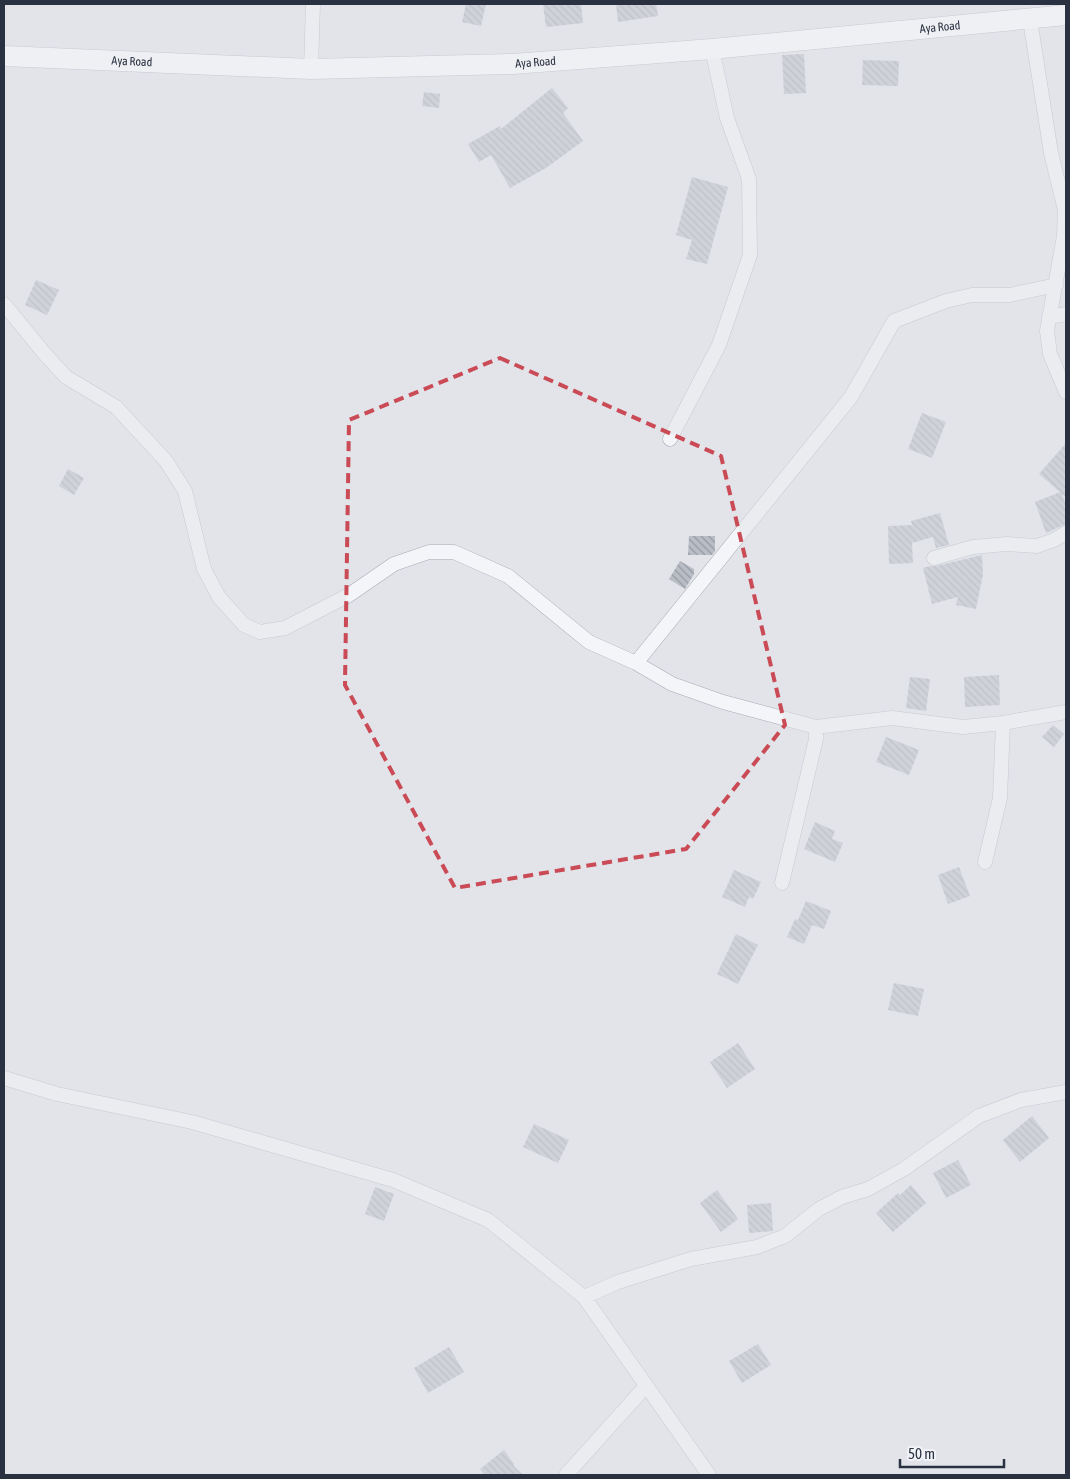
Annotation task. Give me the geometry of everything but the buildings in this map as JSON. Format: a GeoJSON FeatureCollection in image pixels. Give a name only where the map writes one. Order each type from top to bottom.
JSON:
{"type":"FeatureCollection","features":[{"type":"Feature","properties":{"kind":"street"},"geometry":{"type":"LineString","coordinates":[[311,68],[314,4]]}},
{"type":"Feature","properties":{"kind":"street","name":"Aya Road"},"geometry":{"type":"LineString","coordinates":[[4,56],[311,68],[513,64],[712,49],[1030,20],[1066,15]]}},
{"type":"Feature","properties":{"kind":"street"},"geometry":{"type":"LineString","coordinates":[[1030,20],[1051,153],[1066,210],[1064,236],[1047,331],[1050,354],[1066,392]]}},
{"type":"Feature","properties":{"kind":"street"},"geometry":{"type":"LineString","coordinates":[[670,439],[719,344],[750,255],[749,179],[727,118],[712,49]]}},
{"type":"Feature","properties":{"kind":"street"},"geometry":{"type":"LineString","coordinates":[[636,663],[851,397],[894,321],[946,301],[972,295],[1010,295],[1056,285]]}},
{"type":"Feature","properties":{"kind":"street"},"geometry":{"type":"LineString","coordinates":[[4,304],[66,377],[116,408],[166,461],[185,492],[204,569],[219,597],[244,625],[260,632],[286,628],[349,594],[394,564],[429,552],[454,552],[508,576],[589,642],[636,663],[672,684],[723,702],[816,727],[892,718],[963,727],[1003,723],[1066,712]]}},
{"type":"Feature","properties":{"kind":"street"},"geometry":{"type":"LineString","coordinates":[[1049,317],[1066,314]]}},
{"type":"Feature","properties":{"kind":"street"},"geometry":{"type":"LineString","coordinates":[[934,558],[973,547],[1006,544],[1037,546],[1066,533]]}},
{"type":"Feature","properties":{"kind":"street"},"geometry":{"type":"LineString","coordinates":[[985,862],[1000,798],[1003,723]]}},
{"type":"Feature","properties":{"kind":"street"},"geometry":{"type":"LineString","coordinates":[[782,883],[816,739],[816,727]]}},
{"type":"Feature","properties":{"kind":"street"},"geometry":{"type":"LineString","coordinates":[[4,1078],[57,1094],[192,1122],[393,1180],[488,1220],[584,1297],[709,1475]]}},
{"type":"Feature","properties":{"kind":"street"},"geometry":{"type":"LineString","coordinates":[[584,1297],[618,1282],[682,1262],[757,1247],[785,1236],[819,1209],[842,1197],[868,1189],[904,1169],[979,1116],[1021,1100],[1066,1092]]}},
{"type":"Feature","properties":{"kind":"street"},"geometry":{"type":"LineString","coordinates":[[566,1475],[646,1386]]}},
{"type":"Feature","properties":{"kind":"highlighted area"},"geometry":{"type":"Polygon","coordinates":[[[500,358],[721,456],[785,725],[686,849],[455,888],[345,685],[349,420],[500,358]]]}}]}
